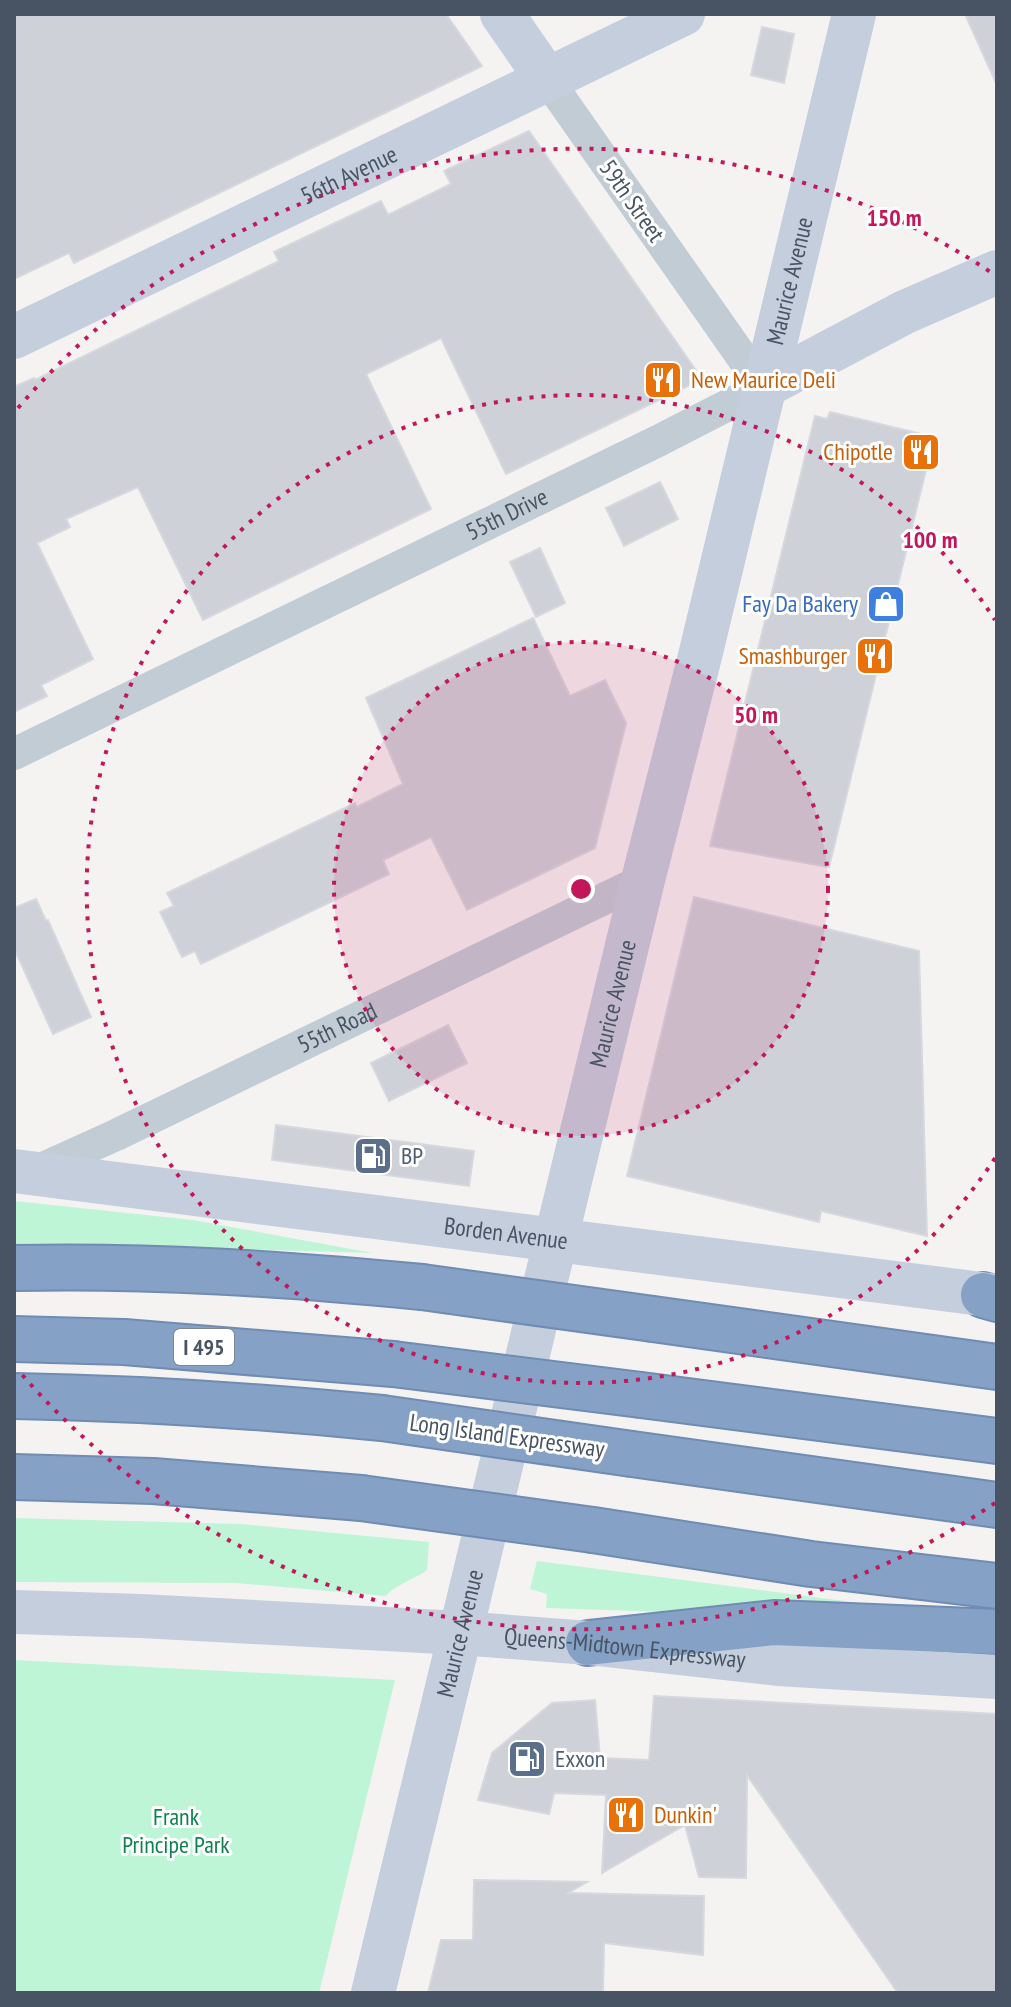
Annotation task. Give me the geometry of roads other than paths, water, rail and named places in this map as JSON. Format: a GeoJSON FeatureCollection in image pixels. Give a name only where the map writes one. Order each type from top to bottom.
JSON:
{"type":"FeatureCollection","features":[{"type":"Feature","properties":{"kind":"highway"},"geometry":{"type":"LineString","coordinates":[[14,1268],[157,1267],[323,1277],[422,1287],[997,1367]]}},
{"type":"Feature","properties":{"kind":"highway","name":"I 495"},"geometry":{"type":"LineString","coordinates":[[14,1339],[124,1342],[393,1364],[997,1441]]}},
{"type":"Feature","properties":{"kind":"highway","name":"Long Island Expressway"},"geometry":{"type":"LineString","coordinates":[[14,1396],[250,1405],[382,1418],[997,1505]]}},
{"type":"Feature","properties":{"kind":"highway"},"geometry":{"type":"LineString","coordinates":[[14,1477],[153,1481],[361,1498],[811,1564],[997,1586]]}},
{"type":"Feature","properties":{"kind":"highway"},"geometry":{"type":"LineString","coordinates":[[588,1643],[774,1623],[997,1632]]}},
{"type":"Feature","properties":{"kind":"main road","name":"59th Street"},"geometry":{"type":"LineString","coordinates":[[502,14],[547,79]]}},
{"type":"Feature","properties":{"kind":"main road","name":"56th Avenue"},"geometry":{"type":"LineString","coordinates":[[14,337],[683,14]]}},
{"type":"Feature","properties":{"kind":"main road","name":"Maurice Avenue"},"geometry":{"type":"LineString","coordinates":[[373,1993],[854,14]]}},
{"type":"Feature","properties":{"kind":"main road","name":"55th Drive"},"geometry":{"type":"LineString","coordinates":[[763,387],[905,312],[997,272]]}},
{"type":"Feature","properties":{"kind":"main road","name":"Borden Avenue"},"geometry":{"type":"LineString","coordinates":[[23,1172],[992,1297]]}},
{"type":"Feature","properties":{"kind":"main road","name":"Queens-Midtown Expressway"},"geometry":{"type":"LineString","coordinates":[[14,1612],[460,1633],[588,1643],[778,1664],[997,1677]]}},
{"type":"Feature","properties":{"kind":"street","name":"59th Street"},"geometry":{"type":"LineString","coordinates":[[547,79],[763,387]]}},
{"type":"Feature","properties":{"kind":"street","name":"55th Drive"},"geometry":{"type":"LineString","coordinates":[[14,754],[644,448],[763,387]]}},
{"type":"Feature","properties":{"kind":"street","name":"55th Road"},"geometry":{"type":"LineString","coordinates":[[23,1172],[116,1135],[643,880]]}},
{"type":"Feature","properties":{"kind":"place","name":"New Maurice Deli"},"geometry":{"type":"Point","coordinates":[663,380]}},
{"type":"Feature","properties":{"kind":"place","name":"Chipotle"},"geometry":{"type":"Point","coordinates":[921,452]}},
{"type":"Feature","properties":{"kind":"place","name":"Fay Da Bakery"},"geometry":{"type":"Point","coordinates":[886,604]}},
{"type":"Feature","properties":{"kind":"place","name":"Smashburger"},"geometry":{"type":"Point","coordinates":[875,656]}},
{"type":"Feature","properties":{"kind":"place","name":"BP"},"geometry":{"type":"Point","coordinates":[373,1156]}},
{"type":"Feature","properties":{"kind":"place","name":"Exxon"},"geometry":{"type":"Point","coordinates":[527,1759]}},
{"type":"Feature","properties":{"kind":"place","name":"Dunkin'"},"geometry":{"type":"Point","coordinates":[626,1815]}},
{"type":"Feature","properties":{"kind":"park label","name":"Frank Principe Park"},"geometry":{"type":"Point","coordinates":[176,1831]}}]}
